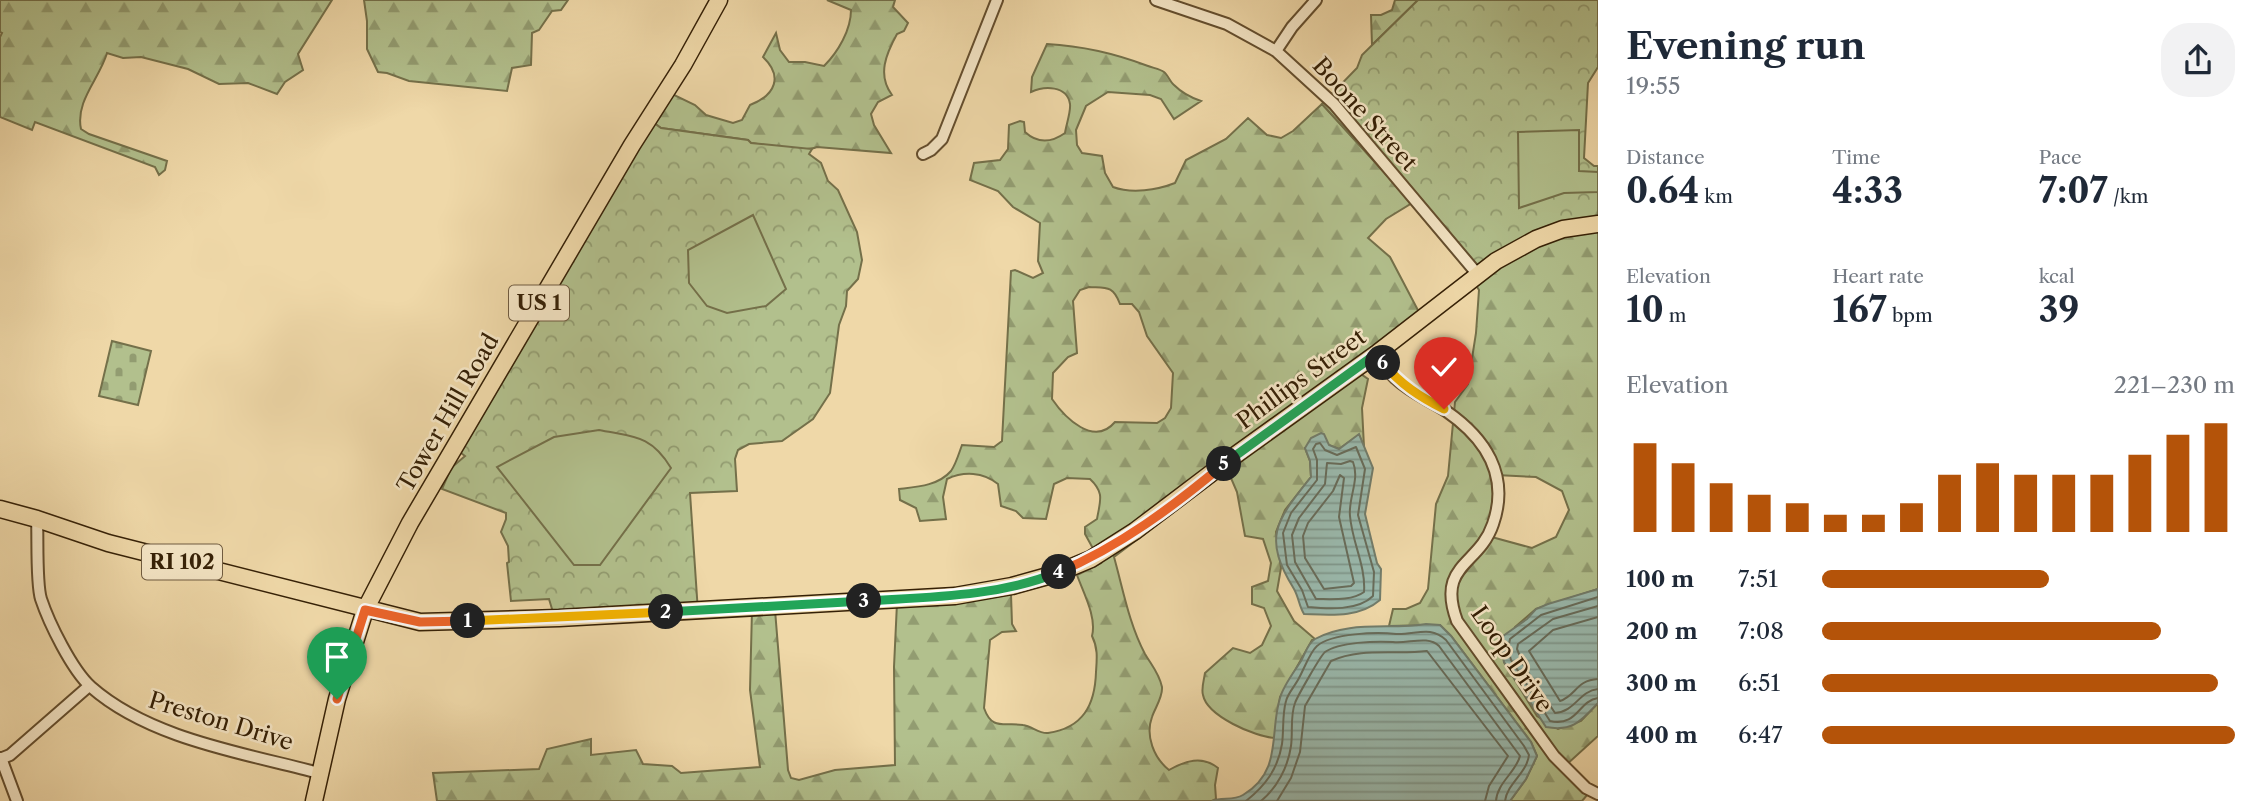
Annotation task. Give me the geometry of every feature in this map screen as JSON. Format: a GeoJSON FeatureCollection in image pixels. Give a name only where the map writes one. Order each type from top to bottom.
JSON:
{"type":"FeatureCollection","features":[{"type":"Feature","properties":{"kind":"main road","name":"Tower Hill Road"},"geometry":{"type":"LineString","coordinates":[[314,801],[337,699],[365,610],[410,523],[719,0]]}},
{"type":"Feature","properties":{"kind":"main road","name":"Phillips Street"},"geometry":{"type":"LineString","coordinates":[[365,610],[420,622],[493,621],[955,596],[1012,586],[1055,574],[1102,552],[1135,531],[1376,354],[1496,261],[1536,239],[1563,229],[1598,223]]}},
{"type":"Feature","properties":{"kind":"main road","name":"RI 102"},"geometry":{"type":"LineString","coordinates":[[0,509],[108,543],[365,610]]}},
{"type":"Feature","properties":{"kind":"street"},"geometry":{"type":"LineString","coordinates":[[923,155],[942,139],[997,0]]}},
{"type":"Feature","properties":{"kind":"street","name":"Boone Street"},"geometry":{"type":"LineString","coordinates":[[1156,0],[1227,24],[1276,51],[1334,104],[1479,275]]}},
{"type":"Feature","properties":{"kind":"street"},"geometry":{"type":"LineString","coordinates":[[1276,51],[1292,27],[1316,0]]}},
{"type":"Feature","properties":{"kind":"street","name":"Loop Drive"},"geometry":{"type":"LineString","coordinates":[[1376,354],[1395,378],[1470,429],[1494,462],[1498,482],[1496,515],[1489,537],[1455,576],[1450,603],[1457,621],[1554,756],[1586,788],[1598,794]]}},
{"type":"Feature","properties":{"kind":"street","name":"Preston Drive"},"geometry":{"type":"LineString","coordinates":[[37,519],[40,597],[64,651],[89,686],[136,718],[180,736],[319,773]]}},
{"type":"Feature","properties":{"kind":"street"},"geometry":{"type":"LineString","coordinates":[[16,801],[0,758],[10,755],[89,686]]}},
{"type":"Feature","properties":{"kind":"street"},"geometry":{"type":"LineString","coordinates":[[1586,788],[1588,801]]}},
{"type":"Feature","properties":{"kind":"green space"},"geometry":{"type":"Polygon","coordinates":[[[0,0],[332,0],[298,54],[303,70],[285,82],[277,94],[248,83],[219,84],[188,69],[141,57],[123,58],[107,53],[85,99],[80,119],[81,129],[167,161],[165,170],[159,175],[155,167],[35,122],[32,130],[0,117],[0,0]]]}},
{"type":"Feature","properties":{"kind":"green space"},"geometry":{"type":"Polygon","coordinates":[[[364,0],[568,0],[561,10],[552,11],[539,30],[532,33],[531,65],[512,68],[507,91],[409,81],[378,72],[367,49],[364,0]]]}},
{"type":"Feature","properties":{"kind":"green space"},"geometry":{"type":"Polygon","coordinates":[[[827,0],[895,0],[893,7],[908,23],[904,31],[897,34],[885,64],[885,80],[892,95],[878,102],[871,114],[874,125],[891,153],[817,147],[776,147],[751,143],[748,140],[661,128],[650,120],[666,91],[695,105],[706,115],[733,123],[742,120],[750,105],[766,96],[774,84],[773,71],[763,57],[776,33],[780,50],[789,62],[824,66],[843,40],[851,10],[827,0]]]}},
{"type":"Feature","properties":{"kind":"green space"},"geometry":{"type":"Polygon","coordinates":[[[1395,0],[1418,0],[1372,45],[1371,15],[1381,15],[1392,10],[1395,0]]]}},
{"type":"Feature","properties":{"kind":"green space"},"geometry":{"type":"Polygon","coordinates":[[[1418,0],[1598,0],[1598,67],[1588,83],[1584,158],[1598,166],[1598,223],[1565,227],[1478,274],[1322,104],[1357,68],[1362,55],[1418,0]]]}},
{"type":"Feature","properties":{"kind":"green space"},"geometry":{"type":"Polygon","coordinates":[[[1047,44],[1074,46],[1111,54],[1161,70],[1180,90],[1201,101],[1174,119],[1161,99],[1150,95],[1108,92],[1086,106],[1076,130],[1077,145],[1082,153],[1102,156],[1105,173],[1113,187],[1144,190],[1175,183],[1186,160],[1226,139],[1248,118],[1267,135],[1281,138],[1293,131],[1322,104],[1412,203],[1386,219],[1368,238],[1390,257],[1420,314],[1361,374],[1368,379],[1362,408],[1364,447],[1359,435],[1339,449],[1329,445],[1305,448],[1310,461],[1311,477],[1285,510],[1276,532],[1281,568],[1277,591],[1294,621],[1315,639],[1280,697],[1275,738],[1256,734],[1222,718],[1206,703],[1202,693],[1205,673],[1233,648],[1250,653],[1262,645],[1271,626],[1264,608],[1252,604],[1252,587],[1268,581],[1271,563],[1263,539],[1245,536],[1237,492],[1228,471],[1114,557],[1135,631],[1162,687],[1150,724],[1152,746],[1169,770],[1194,761],[1206,762],[1218,768],[1216,799],[1212,801],[437,801],[433,773],[539,769],[547,749],[591,739],[591,755],[636,750],[643,764],[672,766],[681,773],[760,767],[750,690],[752,610],[775,610],[788,770],[791,778],[799,780],[835,770],[895,765],[894,667],[897,603],[1011,594],[1012,624],[1016,631],[1002,632],[990,640],[984,708],[987,715],[995,723],[1023,725],[1048,733],[1070,726],[1085,713],[1093,695],[1097,653],[1092,636],[1091,613],[1077,575],[1101,563],[1085,534],[1085,527],[1097,519],[1100,493],[1095,484],[1090,479],[1067,478],[1054,484],[1046,519],[1023,518],[1016,511],[1001,506],[998,484],[980,475],[967,474],[947,479],[943,497],[946,519],[920,521],[916,508],[900,500],[899,489],[926,485],[946,476],[953,468],[962,445],[994,447],[1002,441],[1011,271],[1015,270],[1033,278],[1043,273],[1038,261],[1040,223],[1013,207],[998,191],[970,180],[974,163],[1000,160],[1008,149],[1009,125],[1024,122],[1025,132],[1040,140],[1055,139],[1065,133],[1070,107],[1068,98],[1060,90],[1054,89],[1031,92],[1032,77],[1047,44]],[[1089,287],[1080,290],[1073,301],[1077,353],[1068,357],[1053,373],[1052,399],[1072,421],[1089,431],[1107,429],[1115,422],[1157,423],[1165,418],[1171,408],[1173,373],[1147,336],[1139,312],[1132,304],[1120,304],[1112,291],[1089,287]]]}},
{"type":"Feature","properties":{"kind":"green space"},"geometry":{"type":"Polygon","coordinates":[[[650,120],[661,128],[748,140],[751,143],[812,149],[809,154],[821,163],[828,181],[838,190],[857,232],[862,260],[858,279],[847,291],[846,306],[839,325],[830,393],[813,419],[782,441],[749,444],[738,450],[735,459],[737,491],[690,493],[698,612],[555,619],[549,599],[511,601],[508,546],[501,532],[506,513],[442,489],[451,468],[465,456],[453,447],[650,120]]]}},
{"type":"Feature","properties":{"kind":"green space"},"geometry":{"type":"Polygon","coordinates":[[[1579,130],[1579,171],[1598,172],[1598,192],[1564,193],[1519,208],[1518,132],[1579,130]]]}},
{"type":"Feature","properties":{"kind":"green space"},"geometry":{"type":"Polygon","coordinates":[[[753,215],[786,289],[766,306],[727,313],[707,306],[689,283],[688,250],[753,215]]]}},
{"type":"Feature","properties":{"kind":"green space"},"geometry":{"type":"Polygon","coordinates":[[[1598,223],[1598,589],[1536,609],[1515,627],[1504,662],[1537,716],[1558,729],[1581,721],[1598,703],[1598,736],[1565,766],[1588,794],[1582,801],[1510,801],[1526,779],[1537,756],[1531,742],[1440,625],[1389,626],[1393,609],[1406,609],[1420,603],[1428,589],[1436,504],[1448,476],[1455,402],[1468,384],[1476,333],[1479,290],[1472,279],[1495,260],[1598,223]],[[1496,475],[1488,536],[1532,548],[1556,537],[1569,510],[1562,491],[1536,477],[1496,475]]]}},
{"type":"Feature","properties":{"kind":"green space"},"geometry":{"type":"Polygon","coordinates":[[[112,341],[151,351],[138,405],[99,396],[112,341]]]}},
{"type":"Feature","properties":{"kind":"green space"},"geometry":{"type":"Polygon","coordinates":[[[599,430],[632,436],[649,443],[671,468],[600,565],[574,565],[497,467],[554,437],[599,430]]]}},
{"type":"Feature","properties":{"kind":"water"},"geometry":{"type":"Polygon","coordinates":[[[1321,433],[1329,445],[1339,449],[1359,434],[1373,468],[1365,514],[1377,563],[1381,569],[1380,600],[1354,613],[1304,614],[1278,556],[1277,530],[1282,518],[1311,477],[1310,461],[1305,448],[1311,438],[1321,433]]]}},
{"type":"Feature","properties":{"kind":"water"},"geometry":{"type":"Polygon","coordinates":[[[1598,589],[1598,703],[1576,724],[1563,728],[1546,727],[1504,662],[1501,649],[1503,636],[1536,609],[1598,589]]]}},
{"type":"Feature","properties":{"kind":"water"},"geometry":{"type":"Polygon","coordinates":[[[1440,625],[1451,636],[1531,742],[1537,756],[1526,779],[1510,801],[1212,801],[1243,795],[1264,775],[1272,751],[1281,693],[1315,639],[1328,633],[1356,627],[1440,625]]]}},
{"type":"Feature","properties":{"kind":"route"},"geometry":{"type":"LineString","coordinates":[[337,699],[365,610],[420,622],[493,621],[955,596],[1012,586],[1055,574],[1091,559],[1135,531],[1376,354],[1395,378],[1418,396],[1444,409]]}}]}
